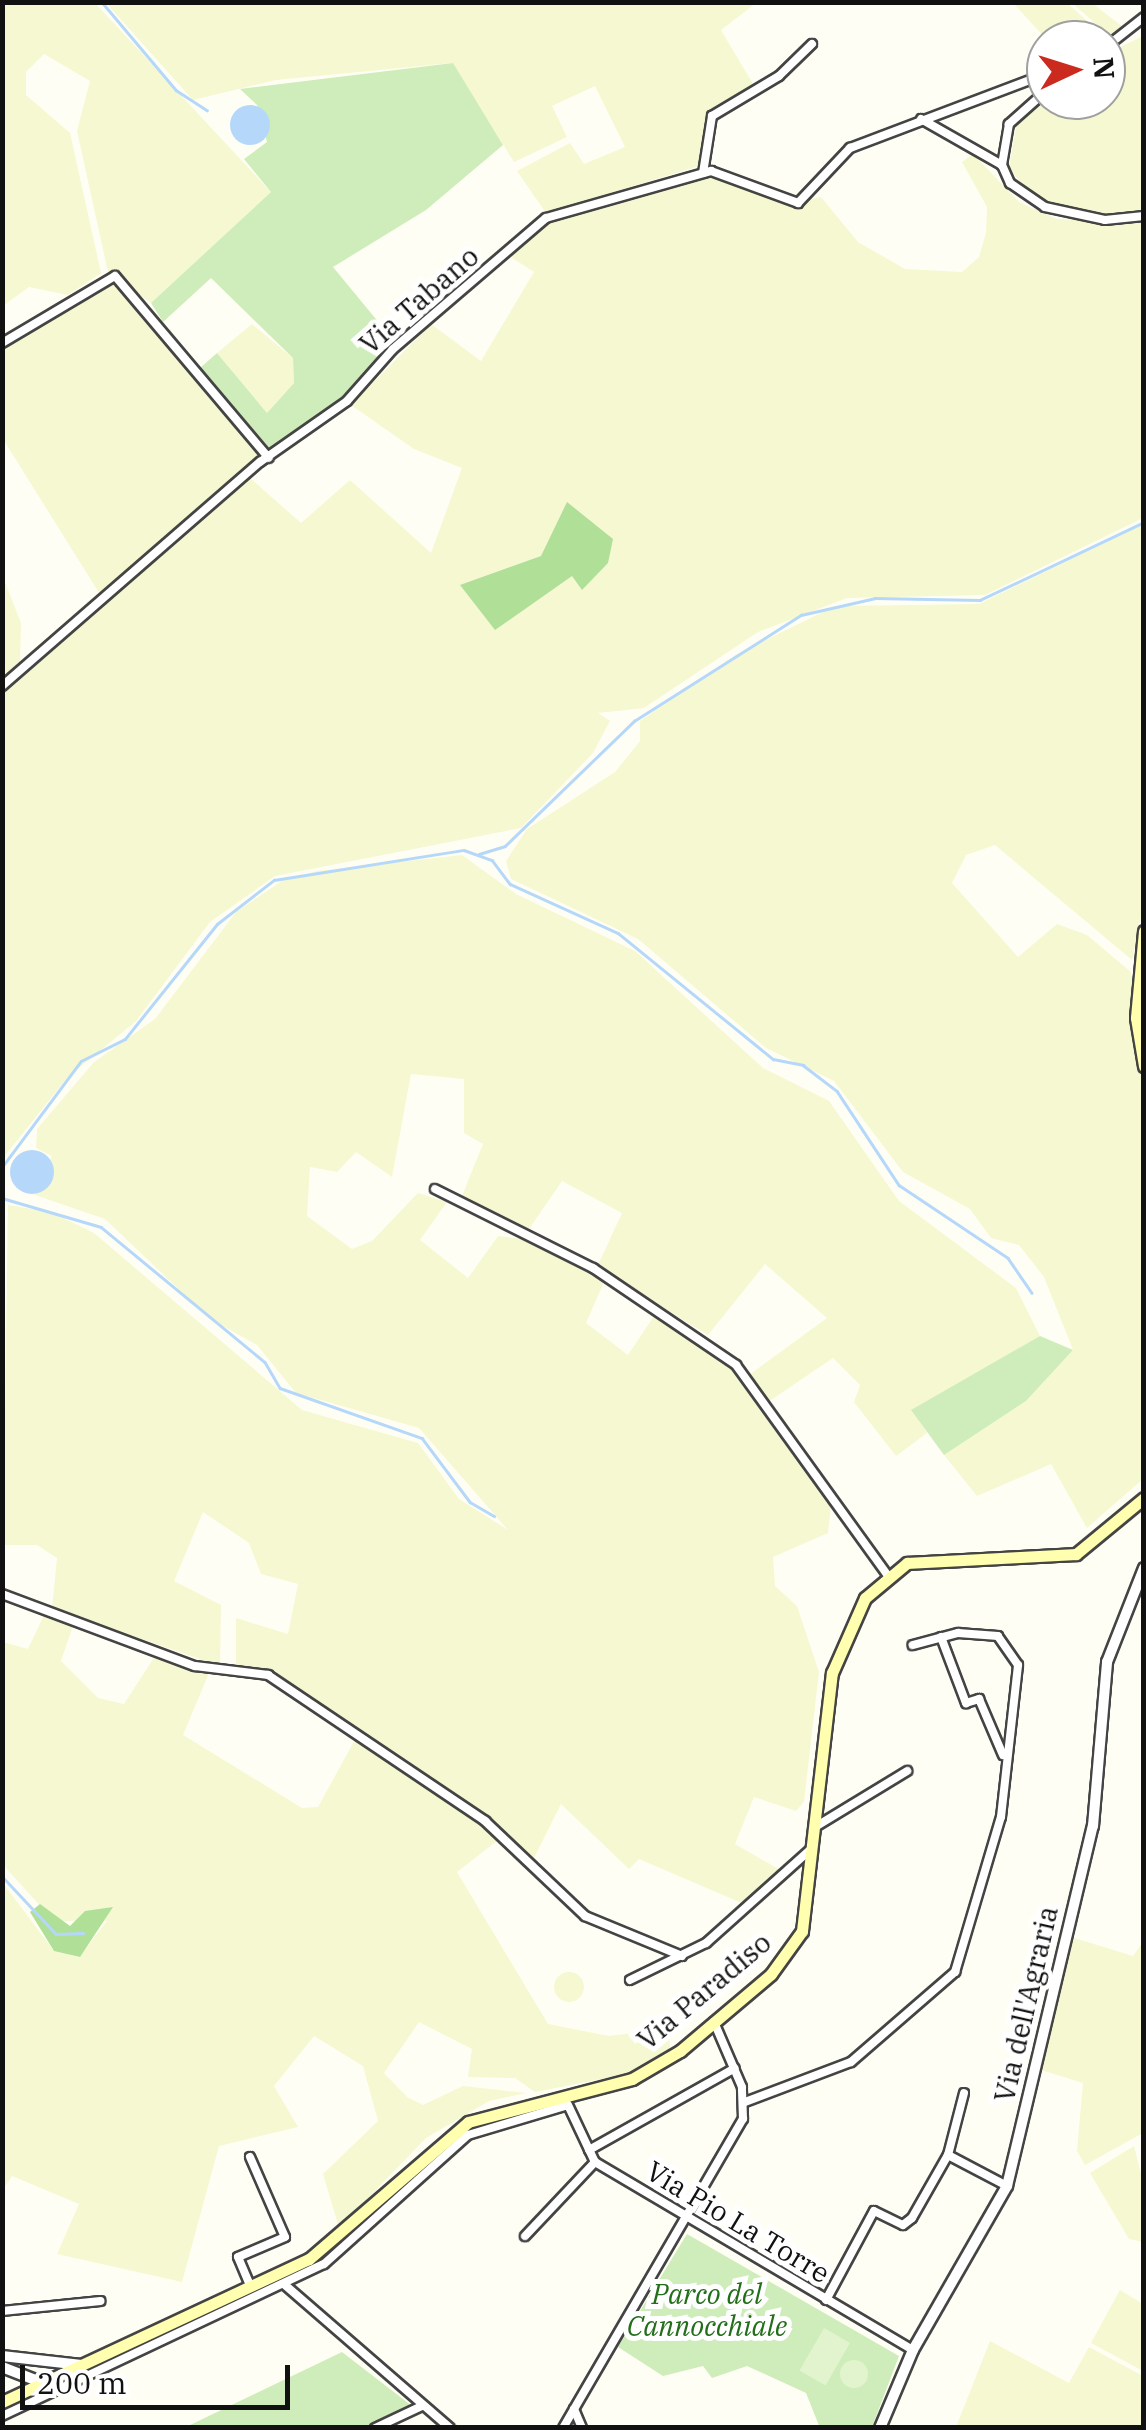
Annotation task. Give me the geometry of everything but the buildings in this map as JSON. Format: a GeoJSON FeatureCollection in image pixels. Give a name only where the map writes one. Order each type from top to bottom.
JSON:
{"type":"FeatureCollection","features":[{"type":"Feature","properties":{"kind":"main road"},"geometry":{"type":"LineString","coordinates":[[1144,931],[1136,1018],[1144,1066]]}},
{"type":"Feature","properties":{"kind":"main road"},"geometry":{"type":"LineString","coordinates":[[887,1574],[929,1560],[1076,1554],[1144,1498]]}},
{"type":"Feature","properties":{"kind":"main road","name":"Via Paradiso"},"geometry":{"type":"LineString","coordinates":[[2,2402],[252,2288],[333,2242],[468,2122],[632,2080],[714,2022],[796,1944],[815,1828],[832,1673],[865,1598],[887,1574]]}},
{"type":"Feature","properties":{"kind":"street"},"geometry":{"type":"LineString","coordinates":[[812,44],[779,76],[712,116],[703,172],[798,203],[850,148],[1026,81]]}},
{"type":"Feature","properties":{"kind":"street"},"geometry":{"type":"LineString","coordinates":[[1026,109],[1009,124],[1002,164],[1010,183],[1046,208],[1105,220],[1144,216]]}},
{"type":"Feature","properties":{"kind":"street"},"geometry":{"type":"LineString","coordinates":[[921,119],[1002,164]]}},
{"type":"Feature","properties":{"kind":"street","name":"Via Tabano"},"geometry":{"type":"LineString","coordinates":[[2,686],[268,458],[347,400],[527,230],[703,172]]}},
{"type":"Feature","properties":{"kind":"street"},"geometry":{"type":"LineString","coordinates":[[2,342],[115,276],[268,458]]}},
{"type":"Feature","properties":{"kind":"street"},"geometry":{"type":"LineString","coordinates":[[435,1189],[593,1268],[736,1365],[887,1574]]}},
{"type":"Feature","properties":{"kind":"street","name":"Via dell'Agraria"},"geometry":{"type":"LineString","coordinates":[[880,2428],[912,2350],[1007,2186],[1093,1826],[1107,1662],[1144,1568]]}},
{"type":"Feature","properties":{"kind":"street"},"geometry":{"type":"LineString","coordinates":[[2,1594],[195,1666],[268,1675],[485,1821],[586,1916],[682,1956]]}},
{"type":"Feature","properties":{"kind":"street"},"geometry":{"type":"LineString","coordinates":[[563,2428],[685,2219],[745,2102],[851,2062],[955,1972],[1002,1817],[1003,1755],[1016,1686],[1012,1650],[998,1636],[940,1638],[912,1645]]}},
{"type":"Feature","properties":{"kind":"street"},"geometry":{"type":"LineString","coordinates":[[940,1638],[966,1703],[979,1699],[1003,1755]]}},
{"type":"Feature","properties":{"kind":"street"},"geometry":{"type":"LineString","coordinates":[[815,1828],[908,1770]]}},
{"type":"Feature","properties":{"kind":"street"},"geometry":{"type":"LineString","coordinates":[[630,1980],[682,1956],[812,1847]]}},
{"type":"Feature","properties":{"kind":"street"},"geometry":{"type":"LineString","coordinates":[[714,2022],[745,2102]]}},
{"type":"Feature","properties":{"kind":"street"},"geometry":{"type":"LineString","coordinates":[[590,2150],[735,2068]]}},
{"type":"Feature","properties":{"kind":"street"},"geometry":{"type":"LineString","coordinates":[[826,2300],[874,2210],[903,2225],[948,2156],[964,2092]]}},
{"type":"Feature","properties":{"kind":"street"},"geometry":{"type":"LineString","coordinates":[[2,2416],[285,2286],[342,2249],[468,2135],[568,2106],[595,2162],[525,2236]]}},
{"type":"Feature","properties":{"kind":"street"},"geometry":{"type":"LineString","coordinates":[[948,2156],[1007,2186]]}},
{"type":"Feature","properties":{"kind":"street"},"geometry":{"type":"LineString","coordinates":[[250,2157],[285,2238],[238,2257],[252,2288]]}},
{"type":"Feature","properties":{"kind":"street","name":"Via Pio La Torre"},"geometry":{"type":"LineString","coordinates":[[595,2162],[685,2219],[912,2350]]}},
{"type":"Feature","properties":{"kind":"street"},"geometry":{"type":"LineString","coordinates":[[285,2286],[450,2428]]}},
{"type":"Feature","properties":{"kind":"street"},"geometry":{"type":"LineString","coordinates":[[2,2311],[100,2300]]}},
{"type":"Feature","properties":{"kind":"street"},"geometry":{"type":"LineString","coordinates":[[2,2356],[83,2365]]}},
{"type":"Feature","properties":{"kind":"street"},"geometry":{"type":"LineString","coordinates":[[34,2360],[42,2383]]}},
{"type":"Feature","properties":{"kind":"street"},"geometry":{"type":"LineString","coordinates":[[7,2368],[42,2383]]}},
{"type":"Feature","properties":{"kind":"street"},"geometry":{"type":"LineString","coordinates":[[7,2368],[16,2395]]}},
{"type":"Feature","properties":{"kind":"street"},"geometry":{"type":"LineString","coordinates":[[375,2428],[422,2406]]}},
{"type":"Feature","properties":{"kind":"street"},"geometry":{"type":"LineString","coordinates":[[574,2410],[582,2428]]}},
{"type":"Feature","properties":{"kind":"green space"},"geometry":{"type":"Polygon","coordinates":[[[3,3],[95,3],[271,192],[151,303],[108,272],[77,131],[90,81],[44,54],[26,72],[26,95],[70,133],[101,273],[68,295],[29,287],[3,306],[3,3]]]}},
{"type":"Feature","properties":{"kind":"green space"},"geometry":{"type":"Polygon","coordinates":[[[106,3],[756,3],[721,30],[753,84],[706,113],[699,166],[546,213],[517,171],[570,143],[584,164],[625,147],[595,86],[552,106],[567,137],[514,162],[452,63],[276,80],[193,100],[106,3]]]}},
{"type":"Feature","properties":{"kind":"green space"},"geometry":{"type":"Polygon","coordinates":[[[1013,3],[1067,3],[1086,20],[1029,20],[1013,3]]]}},
{"type":"Feature","properties":{"kind":"green space"},"geometry":{"type":"Polygon","coordinates":[[[1072,3],[1092,3],[1114,20],[1091,20],[1072,3]]]}},
{"type":"Feature","properties":{"kind":"green space"},"geometry":{"type":"Polygon","coordinates":[[[1143,36],[1143,211],[1099,214],[1034,198],[1009,168],[1017,121],[1026,114],[1026,120],[1126,120],[1126,44],[1143,36]]]}},
{"type":"Feature","properties":{"kind":"green space"},"geometry":{"type":"Polygon","coordinates":[[[453,63],[503,145],[426,210],[333,267],[394,341],[341,402],[272,451],[200,368],[217,353],[267,413],[294,383],[293,358],[211,278],[163,322],[151,303],[271,192],[244,159],[267,142],[257,105],[240,89],[453,63]]]}},
{"type":"Feature","properties":{"kind":"green space"},"geometry":{"type":"Polygon","coordinates":[[[973,154],[1019,202],[1057,219],[1143,222],[1143,518],[985,595],[847,598],[758,632],[644,708],[598,713],[610,721],[593,753],[521,828],[275,876],[210,922],[136,1021],[67,1078],[3,1158],[2,692],[250,478],[301,523],[350,480],[431,553],[462,468],[414,449],[351,405],[431,324],[481,361],[534,272],[506,254],[542,223],[717,176],[784,204],[821,197],[858,242],[905,269],[962,272],[979,257],[986,233],[987,207],[962,162],[973,154]],[[541,556],[461,585],[572,576],[582,589],[608,563],[541,556]]]}},
{"type":"Feature","properties":{"kind":"green space"},"geometry":{"type":"Polygon","coordinates":[[[111,279],[261,453],[101,596],[3,439],[2,345],[111,279]]]}},
{"type":"Feature","properties":{"kind":"green space"},"geometry":{"type":"Polygon","coordinates":[[[252,324],[293,358],[294,383],[267,413],[217,353],[252,324]]]}},
{"type":"Feature","properties":{"kind":"green space"},"geometry":{"type":"Polygon","coordinates":[[[567,502],[613,539],[608,563],[582,590],[572,576],[495,630],[460,585],[541,556],[567,502]]]}},
{"type":"Feature","properties":{"kind":"green space"},"geometry":{"type":"Polygon","coordinates":[[[1143,524],[1144,902],[1132,960],[995,845],[966,855],[952,883],[1018,957],[1057,924],[1087,935],[1131,972],[1144,1097],[1143,1479],[1087,1528],[1051,1464],[977,1496],[944,1455],[1026,1401],[1073,1350],[1044,1277],[1019,1245],[991,1238],[970,1209],[903,1172],[834,1081],[766,1048],[638,939],[511,879],[506,861],[527,829],[615,772],[640,741],[640,721],[737,654],[835,606],[979,604],[1143,524]]]}},
{"type":"Feature","properties":{"kind":"green space"},"geometry":{"type":"Polygon","coordinates":[[[3,577],[21,623],[20,662],[3,676],[3,577]]]}},
{"type":"Feature","properties":{"kind":"green space"},"geometry":{"type":"Polygon","coordinates":[[[462,855],[516,894],[635,951],[763,1068],[829,1101],[899,1201],[1016,1288],[1040,1336],[912,1410],[927,1433],[896,1456],[854,1402],[860,1385],[833,1358],[768,1402],[749,1375],[827,1318],[765,1264],[708,1335],[597,1267],[622,1213],[562,1181],[529,1229],[462,1196],[483,1144],[464,1133],[464,1079],[411,1074],[392,1177],[356,1152],[337,1172],[310,1167],[307,1216],[352,1249],[372,1241],[418,1193],[447,1202],[420,1240],[468,1278],[498,1236],[536,1241],[604,1282],[586,1323],[628,1355],[658,1310],[728,1361],[831,1505],[828,1533],[773,1557],[775,1586],[797,1606],[819,1672],[804,1802],[796,1811],[754,1797],[735,1844],[782,1871],[744,1904],[639,1859],[629,1869],[561,1804],[534,1858],[311,1697],[236,1664],[236,1618],[288,1634],[298,1584],[261,1574],[249,1543],[203,1512],[174,1581],[221,1605],[220,1666],[52,1608],[57,1558],[37,1545],[3,1545],[8,1205],[51,1212],[94,1233],[302,1410],[418,1443],[459,1499],[508,1530],[419,1428],[296,1393],[257,1345],[209,1318],[105,1219],[35,1195],[52,1156],[36,1148],[37,1129],[94,1062],[155,1019],[236,912],[282,881],[317,871],[462,855]]]}},
{"type":"Feature","properties":{"kind":"green space"},"geometry":{"type":"Polygon","coordinates":[[[1040,1336],[1073,1350],[1026,1401],[944,1455],[911,1410],[1040,1336]]]}},
{"type":"Feature","properties":{"kind":"green space"},"geometry":{"type":"Polygon","coordinates":[[[45,1613],[74,1623],[61,1661],[98,1698],[124,1704],[157,1653],[209,1673],[183,1735],[302,1808],[318,1807],[357,1736],[502,1837],[457,1872],[548,2024],[609,2036],[669,2029],[670,2048],[627,2074],[535,2092],[515,2078],[468,2077],[472,2049],[419,2022],[384,2073],[407,2097],[423,2105],[463,2086],[526,2093],[489,2101],[426,2138],[339,2228],[323,2174],[378,2121],[363,2066],[314,2036],[274,2086],[298,2127],[219,2146],[182,2282],[57,2254],[79,2204],[12,2176],[3,2190],[3,1883],[54,1951],[79,1957],[107,1921],[54,1921],[3,1865],[3,1642],[28,1649],[45,1613]]]}},
{"type":"Feature","properties":{"kind":"green space"},"geometry":{"type":"Polygon","coordinates":[[[40,1904],[70,1926],[85,1911],[113,1907],[80,1957],[54,1951],[30,1912],[40,1904]]]}},
{"type":"Feature","properties":{"kind":"green space"},"geometry":{"type":"Polygon","coordinates":[[[1071,1937],[1133,1956],[1143,1942],[1143,2133],[1085,2165],[1077,2151],[1083,2083],[1038,2069],[1071,1937]]]}},
{"type":"Feature","properties":{"kind":"green space"},"geometry":{"type":"Polygon","coordinates":[[[569,1972],[580,1976],[584,1987],[580,1998],[569,2002],[558,1998],[554,1987],[558,1976],[569,1972]]]}},
{"type":"Feature","properties":{"kind":"green space"},"geometry":{"type":"Polygon","coordinates":[[[1134,2146],[1143,2182],[1143,2242],[1129,2239],[1090,2173],[1134,2146]]]}},
{"type":"Feature","properties":{"kind":"green space","name":"Parco del Cannocchiale"},"geometry":{"type":"Polygon","coordinates":[[[687,2234],[899,2356],[872,2427],[820,2428],[806,2393],[747,2366],[712,2378],[703,2366],[663,2376],[618,2347],[687,2234]]]}},
{"type":"Feature","properties":{"kind":"green space"},"geometry":{"type":"Polygon","coordinates":[[[1120,2290],[1143,2304],[1143,2371],[1091,2343],[1120,2290]]]}},
{"type":"Feature","properties":{"kind":"green space"},"geometry":{"type":"Polygon","coordinates":[[[824,2328],[850,2343],[825,2385],[800,2370],[824,2328]]]}},
{"type":"Feature","properties":{"kind":"green space"},"geometry":{"type":"Polygon","coordinates":[[[990,2341],[1069,2383],[1089,2347],[1143,2376],[1143,2427],[956,2427],[990,2341]]]}},
{"type":"Feature","properties":{"kind":"green space"},"geometry":{"type":"Polygon","coordinates":[[[342,2352],[412,2406],[365,2427],[186,2427],[342,2352]]]}},
{"type":"Feature","properties":{"kind":"green space"},"geometry":{"type":"Polygon","coordinates":[[[854,2360],[864,2364],[868,2374],[864,2384],[854,2388],[844,2384],[840,2374],[844,2364],[854,2360]]]}},
{"type":"Feature","properties":{"kind":"water"},"geometry":{"type":"Polygon","coordinates":[[[250,105],[264,111],[270,125],[264,139],[250,145],[236,139],[230,125],[236,111],[250,105]]]}},
{"type":"Feature","properties":{"kind":"water"},"geometry":{"type":"Polygon","coordinates":[[[32,1150],[48,1156],[54,1172],[48,1188],[32,1194],[16,1188],[10,1172],[16,1156],[32,1150]]]}},
{"type":"Feature","properties":{"kind":"waterway"},"geometry":{"type":"LineString","coordinates":[[102,2],[176,90],[207,110]]}},
{"type":"Feature","properties":{"kind":"waterway"},"geometry":{"type":"LineString","coordinates":[[479,854],[505,846],[634,721],[801,615],[875,598],[980,600],[1144,522]]}},
{"type":"Feature","properties":{"kind":"waterway"},"geometry":{"type":"LineString","coordinates":[[2,1167],[81,1061],[125,1039],[217,924],[274,880],[464,850],[492,860],[510,884],[618,933],[773,1059],[803,1065],[837,1091],[899,1185],[1008,1258],[1032,1293]]}},
{"type":"Feature","properties":{"kind":"waterway"},"geometry":{"type":"LineString","coordinates":[[2,1198],[101,1227],[265,1362],[280,1388],[422,1438],[470,1502],[494,1516]]}},
{"type":"Feature","properties":{"kind":"waterway"},"geometry":{"type":"LineString","coordinates":[[2,1876],[56,1934],[83,1933]]}}]}
